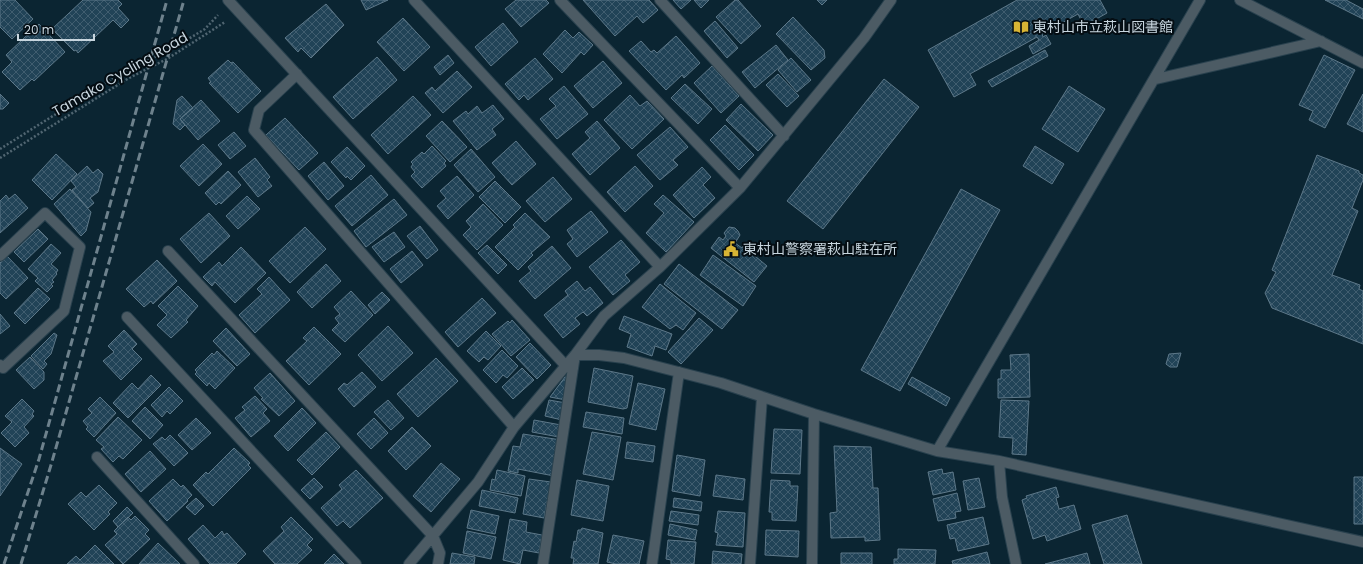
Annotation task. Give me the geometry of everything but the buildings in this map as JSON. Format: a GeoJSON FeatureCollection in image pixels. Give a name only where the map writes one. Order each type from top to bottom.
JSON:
{"type":"FeatureCollection","features":[{"type":"Feature","properties":{"kind":"street"},"geometry":{"type":"LineString","coordinates":[[414,0],[660,267]]}},
{"type":"Feature","properties":{"kind":"street"},"geometry":{"type":"LineString","coordinates":[[560,0],[740,188]]}},
{"type":"Feature","properties":{"kind":"street"},"geometry":{"type":"LineString","coordinates":[[660,0],[784,136]]}},
{"type":"Feature","properties":{"kind":"street"},"geometry":{"type":"LineString","coordinates":[[409,564],[478,482],[514,427],[575,355],[604,316],[660,267],[740,188],[864,38],[891,0]]}},
{"type":"Feature","properties":{"kind":"street"},"geometry":{"type":"LineString","coordinates":[[937,451],[1156,79],[1200,0]]}},
{"type":"Feature","properties":{"kind":"street"},"geometry":{"type":"LineString","coordinates":[[1240,0],[1363,63]]}},
{"type":"Feature","properties":{"kind":"street"},"geometry":{"type":"LineString","coordinates":[[232,4],[566,366]]}},
{"type":"Feature","properties":{"kind":"street"},"geometry":{"type":"LineString","coordinates":[[1156,79],[1321,41]]}},
{"type":"Feature","properties":{"kind":"street"},"geometry":{"type":"LineString","coordinates":[[297,74],[259,110],[254,130],[514,427]]}},
{"type":"Feature","properties":{"kind":"street"},"geometry":{"type":"LineString","coordinates":[[0,256],[45,213],[80,247],[64,311],[4,368],[0,365]]}},
{"type":"Feature","properties":{"kind":"street"},"geometry":{"type":"LineString","coordinates":[[168,251],[433,536],[440,553],[438,564]]}},
{"type":"Feature","properties":{"kind":"street"},"geometry":{"type":"LineString","coordinates":[[127,317],[356,564]]}},
{"type":"Feature","properties":{"kind":"street"},"geometry":{"type":"LineString","coordinates":[[575,355],[598,355],[624,358],[721,383],[814,414],[937,451],[999,461],[1363,542]]}},
{"type":"Feature","properties":{"kind":"street"},"geometry":{"type":"LineString","coordinates":[[543,564],[575,355]]}},
{"type":"Feature","properties":{"kind":"street"},"geometry":{"type":"LineString","coordinates":[[652,564],[679,372]]}},
{"type":"Feature","properties":{"kind":"street"},"geometry":{"type":"LineString","coordinates":[[750,564],[762,397]]}},
{"type":"Feature","properties":{"kind":"street"},"geometry":{"type":"LineString","coordinates":[[812,564],[814,414]]}},
{"type":"Feature","properties":{"kind":"street"},"geometry":{"type":"LineString","coordinates":[[97,457],[194,564]]}},
{"type":"Feature","properties":{"kind":"street"},"geometry":{"type":"LineString","coordinates":[[999,461],[1002,497],[1016,564]]}},
{"type":"Feature","properties":{"kind":"path"},"geometry":{"type":"LineString","coordinates":[[0,149],[128,69],[162,54],[205,29],[232,4]]}},
{"type":"Feature","properties":{"kind":"path","name":"Tamako Cycling Road"},"geometry":{"type":"LineString","coordinates":[[0,158],[129,78],[167,59],[203,37],[221,25],[232,4]]}},
{"type":"Feature","properties":{"kind":"railway"},"geometry":{"type":"LineString","coordinates":[[4,564],[39,459],[167,0]]}},
{"type":"Feature","properties":{"kind":"railway"},"geometry":{"type":"LineString","coordinates":[[21,564],[51,465],[184,0]]}},
{"type":"Feature","properties":{"kind":"place","name":"東村山市立萩山図書館"},"geometry":{"type":"Point","coordinates":[1021,27]}},
{"type":"Feature","properties":{"kind":"place","name":"東村山警察署萩山駐在所"},"geometry":{"type":"Point","coordinates":[731,249]}}]}
